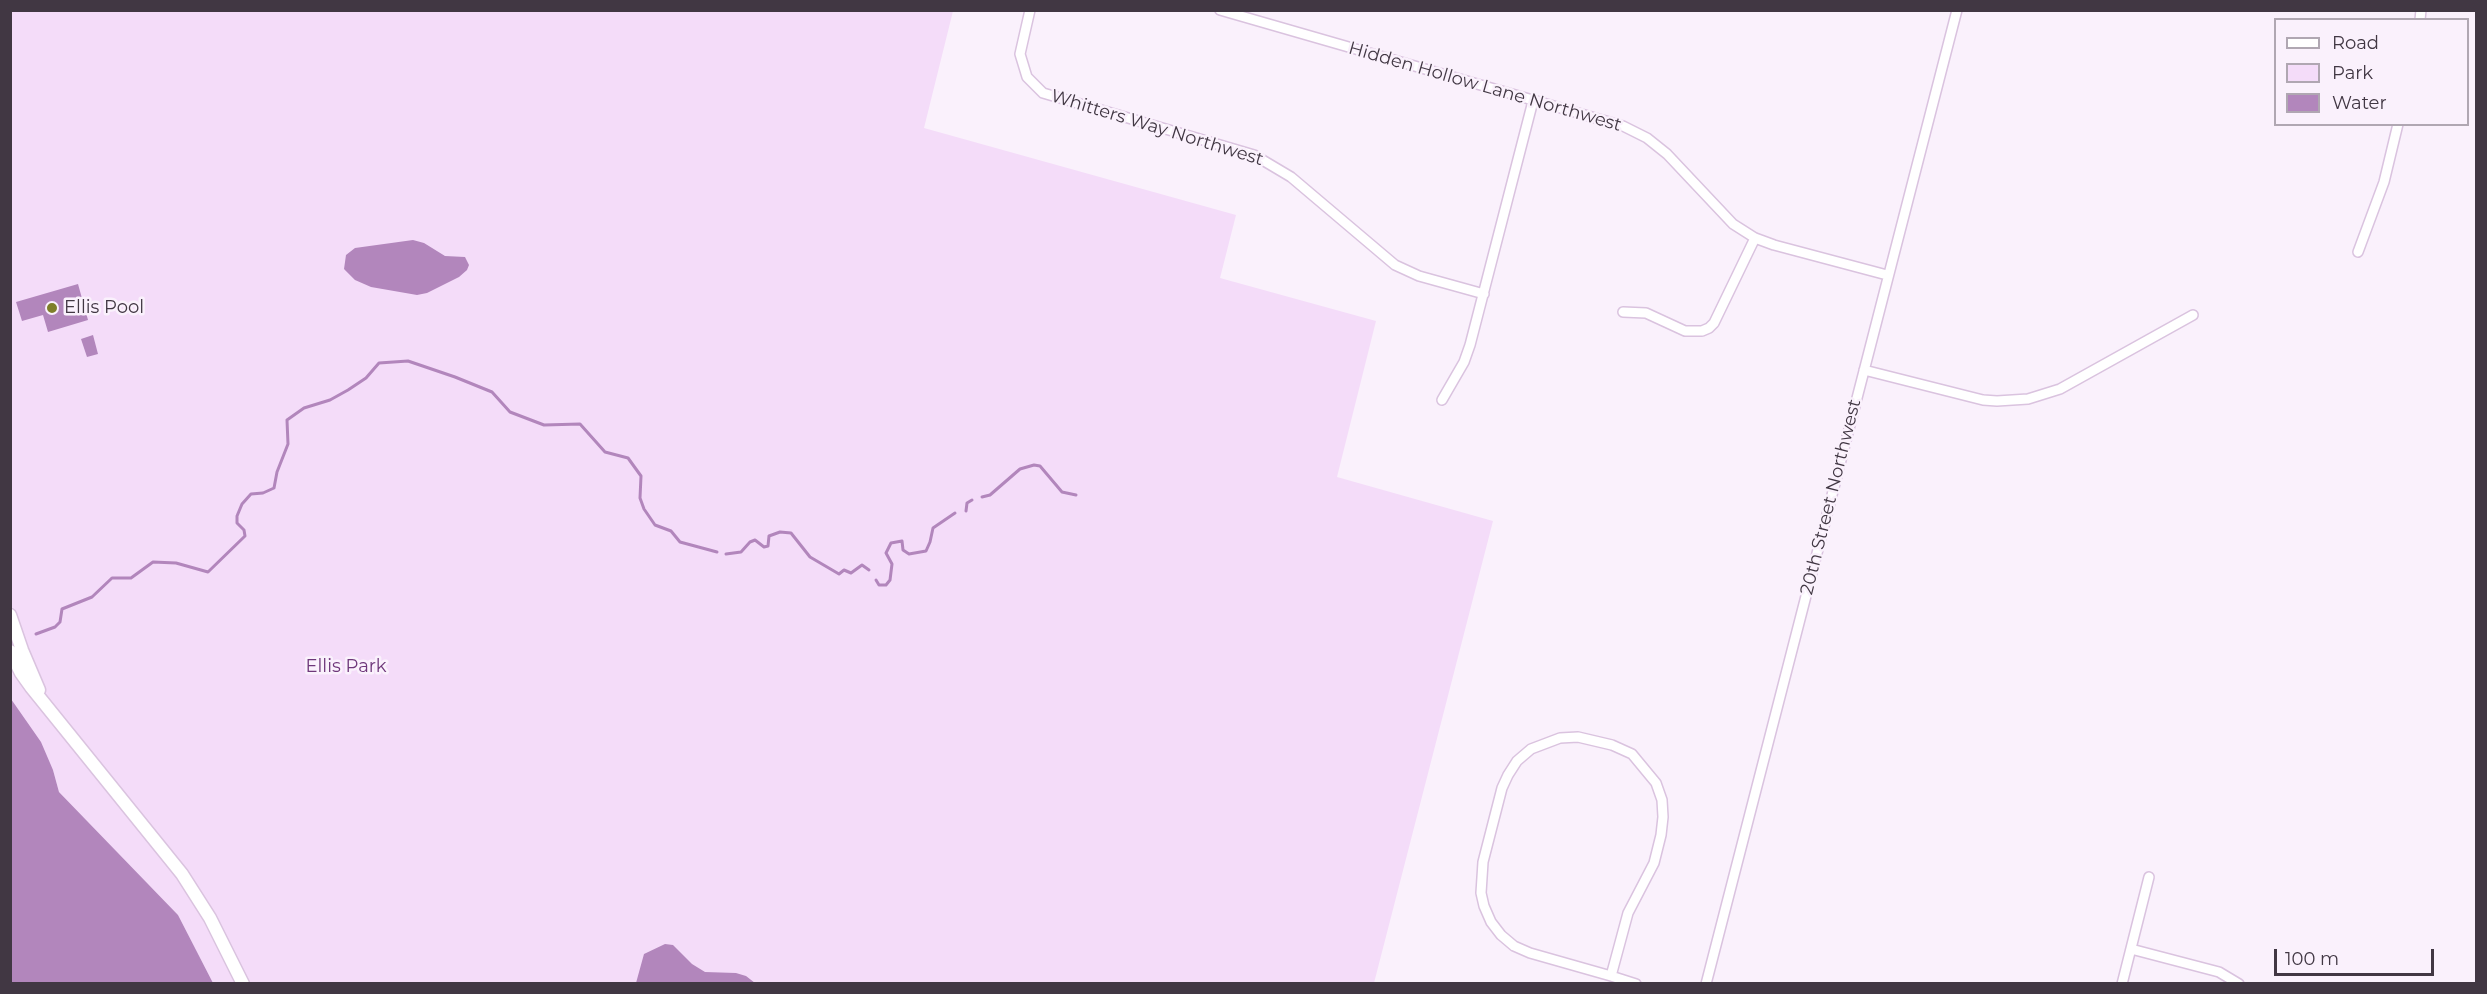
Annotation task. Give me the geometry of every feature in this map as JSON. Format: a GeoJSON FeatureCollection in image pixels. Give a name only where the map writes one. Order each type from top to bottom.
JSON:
{"type":"FeatureCollection","features":[{"type":"Feature","properties":{"kind":"street","name":"Whitters Way Northwest"},"geometry":{"type":"LineString","coordinates":[[1030,10],[1020,54],[1027,77],[1043,93],[1254,154],[1292,177],[1395,265],[1419,276],[1484,294]]}},
{"type":"Feature","properties":{"kind":"street","name":"Hidden Hollow Lane Northwest"},"geometry":{"type":"LineString","coordinates":[[1220,10],[1623,126],[1647,138],[1667,154],[1733,224],[1755,238],[1887,275]]}},
{"type":"Feature","properties":{"kind":"street","name":"20th Street Northwest"},"geometry":{"type":"LineString","coordinates":[[1706,984],[1957,10]]}},
{"type":"Feature","properties":{"kind":"street"},"geometry":{"type":"LineString","coordinates":[[1442,400],[1464,362],[1484,294],[1533,101]]}},
{"type":"Feature","properties":{"kind":"street"},"geometry":{"type":"LineString","coordinates":[[2358,252],[2384,182],[2398,126]]}},
{"type":"Feature","properties":{"kind":"street"},"geometry":{"type":"LineString","coordinates":[[1623,312],[1646,313],[1685,331],[1702,331],[1709,328],[1755,238]]}},
{"type":"Feature","properties":{"kind":"street"},"geometry":{"type":"LineString","coordinates":[[1864,370],[1983,400],[2028,399],[2061,389],[2193,315]]}},
{"type":"Feature","properties":{"kind":"street"},"geometry":{"type":"LineString","coordinates":[[10,615],[22,650],[46,705]]}},
{"type":"Feature","properties":{"kind":"street"},"geometry":{"type":"LineString","coordinates":[[10,651],[21,673],[183,874],[210,918],[243,984]]}},
{"type":"Feature","properties":{"kind":"street"},"geometry":{"type":"LineString","coordinates":[[1611,976],[1628,913],[1654,863],[1661,835],[1662,800],[1656,783],[1632,754],[1595,740],[1560,738],[1531,749],[1517,761],[1502,788],[1483,862],[1481,893],[1484,906],[1491,922],[1514,946],[1530,953],[1636,984]]}},
{"type":"Feature","properties":{"kind":"street"},"geometry":{"type":"LineString","coordinates":[[2122,984],[2149,877]]}},
{"type":"Feature","properties":{"kind":"street"},"geometry":{"type":"LineString","coordinates":[[2131,949],[2219,972],[2239,984]]}},
{"type":"Feature","properties":{"kind":"green space","name":"Ellis Park"},"geometry":{"type":"Polygon","coordinates":[[[10,11],[953,11],[924,128],[1236,215],[1220,278],[1376,321],[1337,477],[1493,521],[1374,983],[213,983],[178,915],[59,792],[53,770],[11,699],[10,11]]]}},
{"type":"Feature","properties":{"kind":"water"},"geometry":{"type":"Polygon","coordinates":[[[413,240],[424,243],[445,256],[465,257],[469,265],[467,270],[459,277],[427,293],[417,295],[371,287],[355,280],[344,269],[346,255],[355,248],[413,240]]]}},
{"type":"Feature","properties":{"kind":"water","name":"Ellis Pool"},"geometry":{"type":"Polygon","coordinates":[[[78,284],[88,320],[48,332],[43,315],[22,321],[16,302],[78,284]]]}},
{"type":"Feature","properties":{"kind":"water"},"geometry":{"type":"Polygon","coordinates":[[[93,335],[98,354],[87,357],[81,339],[93,335]]]}},
{"type":"Feature","properties":{"kind":"water"},"geometry":{"type":"Polygon","coordinates":[[[11,699],[41,742],[53,770],[59,792],[178,915],[213,983],[11,983],[11,699]]]}},
{"type":"Feature","properties":{"kind":"water"},"geometry":{"type":"Polygon","coordinates":[[[665,944],[673,945],[692,964],[705,972],[736,973],[746,976],[755,983],[636,983],[644,954],[665,944]]]}},
{"type":"Feature","properties":{"kind":"waterway"},"geometry":{"type":"LineString","coordinates":[[36,634],[55,627],[60,622],[62,609],[92,597],[112,578],[131,578],[153,562],[176,563],[208,572],[245,536],[244,530],[237,523],[242,504],[251,494],[263,493],[274,488],[277,472],[288,444],[287,420],[304,408],[330,400],[348,390],[366,378],[379,363],[408,361],[455,377],[492,392],[510,412],[544,425],[580,424],[605,452],[628,458],[641,476],[640,498],[644,509],[655,525],[671,531],[680,542],[717,552]]}},
{"type":"Feature","properties":{"kind":"waterway"},"geometry":{"type":"LineString","coordinates":[[982,497],[990,495],[1020,469],[1034,465],[1040,466],[1062,492],[1076,495]]}},
{"type":"Feature","properties":{"kind":"waterway"},"geometry":{"type":"LineString","coordinates":[[966,511],[967,503],[972,500]]}},
{"type":"Feature","properties":{"kind":"waterway"},"geometry":{"type":"LineString","coordinates":[[876,580],[879,585],[886,585],[890,580],[892,564],[886,553],[891,543],[902,541],[903,550],[909,554],[926,551],[933,528],[955,513]]}},
{"type":"Feature","properties":{"kind":"waterway"},"geometry":{"type":"LineString","coordinates":[[726,554],[741,552],[755,540],[764,547],[768,546],[769,536],[780,532],[791,533],[810,557],[839,574],[844,570],[851,573],[862,565],[869,570]]}},
{"type":"Feature","properties":{"kind":"place","name":"Ellis Pool"},"geometry":{"type":"Point","coordinates":[52,308]}}]}
